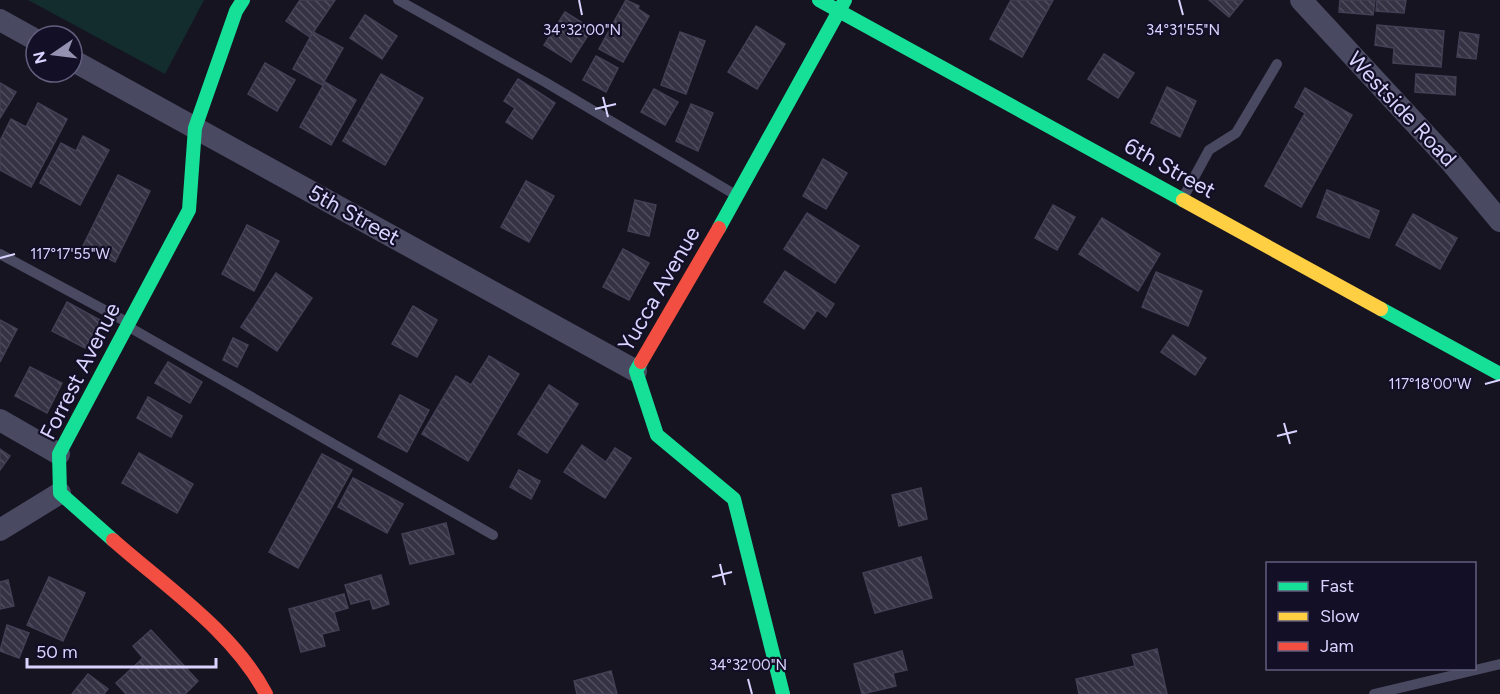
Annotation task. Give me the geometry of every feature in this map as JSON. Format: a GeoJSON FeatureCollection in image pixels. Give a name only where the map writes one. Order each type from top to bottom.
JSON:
{"type":"FeatureCollection","features":[{"type":"Feature","properties":{"kind":"street","name":"Forrest Avenue"},"geometry":{"type":"LineString","coordinates":[[60,493],[59,454],[189,210],[195,128],[236,11],[243,0]]}},
{"type":"Feature","properties":{"kind":"street","name":"6th Street"},"geometry":{"type":"LineString","coordinates":[[819,0],[842,5],[1183,199],[1500,374]]}},
{"type":"Feature","properties":{"kind":"street","name":"Westside Road"},"geometry":{"type":"LineString","coordinates":[[1301,0],[1450,161],[1500,221]]}},
{"type":"Feature","properties":{"kind":"street","name":"Yucca Avenue"},"geometry":{"type":"LineString","coordinates":[[783,694],[734,499],[657,435],[636,371],[737,196],[842,5]]}},
{"type":"Feature","properties":{"kind":"street"},"geometry":{"type":"LineString","coordinates":[[0,20],[24,33]]}},
{"type":"Feature","properties":{"kind":"street","name":"5th Street"},"geometry":{"type":"LineString","coordinates":[[84,67],[636,371]]}},
{"type":"Feature","properties":{"kind":"street"},"geometry":{"type":"LineString","coordinates":[[0,420],[59,454]]}},
{"type":"Feature","properties":{"kind":"street"},"geometry":{"type":"LineString","coordinates":[[0,530],[60,493],[178,597],[206,618],[258,675],[266,694]]}},
{"type":"Feature","properties":{"kind":"lane"},"geometry":{"type":"LineString","coordinates":[[398,0],[545,82],[737,196]]}},
{"type":"Feature","properties":{"kind":"lane"},"geometry":{"type":"LineString","coordinates":[[1183,199],[1209,150],[1236,134],[1277,64]]}},
{"type":"Feature","properties":{"kind":"lane"},"geometry":{"type":"LineString","coordinates":[[0,254],[493,535]]}},
{"type":"Feature","properties":{"kind":"lane"},"geometry":{"type":"LineString","coordinates":[[1476,670],[1500,664]]}},
{"type":"Feature","properties":{"kind":"lane"},"geometry":{"type":"LineString","coordinates":[[1374,694],[1475,670]]}},
{"type":"Feature","properties":{"kind":"green space"},"geometry":{"type":"Polygon","coordinates":[[[28,0],[204,0],[165,74],[84,30],[84,24],[72,24],[28,0]]]}},
{"type":"Feature","properties":{"kind":"building"},"geometry":{"type":"Polygon","coordinates":[[[300,0],[335,0],[310,37],[286,21],[300,0]]]}},
{"type":"Feature","properties":{"kind":"building"},"geometry":{"type":"Polygon","coordinates":[[[626,0],[639,6],[638,9],[649,16],[623,62],[599,49],[626,0]]]}},
{"type":"Feature","properties":{"kind":"building"},"geometry":{"type":"Polygon","coordinates":[[[1011,0],[1053,0],[1022,57],[990,39],[1011,0]]]}},
{"type":"Feature","properties":{"kind":"building"},"geometry":{"type":"Polygon","coordinates":[[[1209,0],[1243,0],[1229,17],[1209,0]]]}},
{"type":"Feature","properties":{"kind":"building"},"geometry":{"type":"Polygon","coordinates":[[[1340,0],[1375,0],[1373,15],[1339,12],[1340,0]]]}},
{"type":"Feature","properties":{"kind":"building"},"geometry":{"type":"Polygon","coordinates":[[[1377,0],[1406,0],[1404,13],[1376,11],[1377,0]]]}},
{"type":"Feature","properties":{"kind":"building"},"geometry":{"type":"Polygon","coordinates":[[[565,12],[592,29],[571,62],[544,45],[565,12]]]}},
{"type":"Feature","properties":{"kind":"building"},"geometry":{"type":"Polygon","coordinates":[[[365,15],[397,36],[382,59],[350,38],[365,15]]]}},
{"type":"Feature","properties":{"kind":"building"},"geometry":{"type":"Polygon","coordinates":[[[1377,25],[1444,31],[1441,67],[1393,63],[1394,48],[1375,45],[1377,25]]]}},
{"type":"Feature","properties":{"kind":"building"},"geometry":{"type":"Polygon","coordinates":[[[756,26],[785,44],[757,89],[728,72],[756,26]]]}},
{"type":"Feature","properties":{"kind":"building"},"geometry":{"type":"Polygon","coordinates":[[[313,32],[343,48],[322,85],[293,69],[313,32]]]}},
{"type":"Feature","properties":{"kind":"building"},"geometry":{"type":"Polygon","coordinates":[[[680,32],[705,41],[686,94],[661,85],[680,32]]]}},
{"type":"Feature","properties":{"kind":"building"},"geometry":{"type":"Polygon","coordinates":[[[1460,32],[1479,35],[1476,59],[1457,57],[1460,32]]]}},
{"type":"Feature","properties":{"kind":"building"},"geometry":{"type":"Polygon","coordinates":[[[1104,54],[1134,73],[1118,98],[1088,79],[1104,54]]]}},
{"type":"Feature","properties":{"kind":"building"},"geometry":{"type":"Polygon","coordinates":[[[596,56],[618,68],[606,92],[583,80],[596,56]]]}},
{"type":"Feature","properties":{"kind":"building"},"geometry":{"type":"Polygon","coordinates":[[[265,63],[295,80],[277,111],[248,94],[265,63]]]}},
{"type":"Feature","properties":{"kind":"building"},"geometry":{"type":"Polygon","coordinates":[[[381,74],[423,98],[385,165],[343,141],[381,74]]]}},
{"type":"Feature","properties":{"kind":"building"},"geometry":{"type":"Polygon","coordinates":[[[1416,74],[1456,77],[1455,95],[1415,92],[1416,74]]]}},
{"type":"Feature","properties":{"kind":"building"},"geometry":{"type":"Polygon","coordinates":[[[518,79],[555,103],[532,139],[506,122],[515,108],[504,101],[518,79]]]}},
{"type":"Feature","properties":{"kind":"building"},"geometry":{"type":"Polygon","coordinates":[[[325,82],[356,100],[331,145],[300,127],[325,82]]]}},
{"type":"Feature","properties":{"kind":"building"},"geometry":{"type":"Polygon","coordinates":[[[0,83],[16,92],[0,118],[0,83]]]}},
{"type":"Feature","properties":{"kind":"building"},"geometry":{"type":"Polygon","coordinates":[[[1167,87],[1196,101],[1180,137],[1151,123],[1167,87]]]}},
{"type":"Feature","properties":{"kind":"building"},"geometry":{"type":"Polygon","coordinates":[[[1305,88],[1352,115],[1301,207],[1265,186],[1305,113],[1295,107],[1305,88]]]}},
{"type":"Feature","properties":{"kind":"building"},"geometry":{"type":"Polygon","coordinates":[[[654,89],[678,102],[665,125],[641,112],[654,89]]]}},
{"type":"Feature","properties":{"kind":"building"},"geometry":{"type":"Polygon","coordinates":[[[38,103],[67,119],[31,187],[0,170],[0,141],[11,119],[26,127],[38,103]]]}},
{"type":"Feature","properties":{"kind":"building"},"geometry":{"type":"Polygon","coordinates":[[[691,104],[713,113],[698,151],[676,141],[691,104]]]}},
{"type":"Feature","properties":{"kind":"building"},"geometry":{"type":"Polygon","coordinates":[[[83,136],[109,150],[80,205],[40,183],[61,143],[76,151],[83,136]]]}},
{"type":"Feature","properties":{"kind":"building"},"geometry":{"type":"Polygon","coordinates":[[[823,159],[847,173],[826,209],[803,196],[823,159]]]}},
{"type":"Feature","properties":{"kind":"building"},"geometry":{"type":"Polygon","coordinates":[[[118,175],[150,191],[115,262],[83,246],[118,175]]]}},
{"type":"Feature","properties":{"kind":"building"},"geometry":{"type":"Polygon","coordinates":[[[526,181],[554,196],[529,242],[501,227],[526,181]]]}},
{"type":"Feature","properties":{"kind":"building"},"geometry":{"type":"Polygon","coordinates":[[[1327,190],[1379,211],[1369,238],[1317,217],[1327,190]]]}},
{"type":"Feature","properties":{"kind":"building"},"geometry":{"type":"Polygon","coordinates":[[[635,200],[656,205],[649,236],[628,231],[635,200]]]}},
{"type":"Feature","properties":{"kind":"building"},"geometry":{"type":"Polygon","coordinates":[[[1053,205],[1075,217],[1057,250],[1035,238],[1053,205]]]}},
{"type":"Feature","properties":{"kind":"building"},"geometry":{"type":"Polygon","coordinates":[[[807,213],[859,246],[835,283],[784,249],[807,213]]]}},
{"type":"Feature","properties":{"kind":"building"},"geometry":{"type":"Polygon","coordinates":[[[1413,214],[1457,238],[1440,269],[1396,245],[1413,214]]]}},
{"type":"Feature","properties":{"kind":"building"},"geometry":{"type":"Polygon","coordinates":[[[1102,218],[1160,254],[1138,291],[1079,254],[1102,218]]]}},
{"type":"Feature","properties":{"kind":"building"},"geometry":{"type":"Polygon","coordinates":[[[247,225],[279,241],[254,291],[222,274],[247,225]]]}},
{"type":"Feature","properties":{"kind":"building"},"geometry":{"type":"Polygon","coordinates":[[[623,249],[649,263],[629,300],[603,287],[623,249]]]}},
{"type":"Feature","properties":{"kind":"building"},"geometry":{"type":"Polygon","coordinates":[[[785,271],[834,304],[826,317],[817,310],[804,329],[764,302],[785,271]]]}},
{"type":"Feature","properties":{"kind":"building"},"geometry":{"type":"Polygon","coordinates":[[[1156,272],[1202,291],[1188,326],[1142,307],[1156,272]]]}},
{"type":"Feature","properties":{"kind":"building"},"geometry":{"type":"Polygon","coordinates":[[[276,273],[312,298],[277,351],[241,327],[276,273]]]}},
{"type":"Feature","properties":{"kind":"building"},"geometry":{"type":"Polygon","coordinates":[[[67,302],[100,320],[85,348],[52,331],[67,302]]]}},
{"type":"Feature","properties":{"kind":"building"},"geometry":{"type":"Polygon","coordinates":[[[413,306],[437,320],[417,357],[392,344],[413,306]]]}},
{"type":"Feature","properties":{"kind":"building"},"geometry":{"type":"Polygon","coordinates":[[[0,320],[17,329],[0,362],[0,320]]]}},
{"type":"Feature","properties":{"kind":"building"},"geometry":{"type":"Polygon","coordinates":[[[1173,335],[1206,358],[1195,375],[1161,352],[1173,335]]]}},
{"type":"Feature","properties":{"kind":"building"},"geometry":{"type":"Polygon","coordinates":[[[233,338],[248,345],[237,367],[223,360],[233,338]]]}},
{"type":"Feature","properties":{"kind":"building"},"geometry":{"type":"Polygon","coordinates":[[[489,356],[519,374],[468,461],[422,434],[456,376],[471,385],[489,356]]]}},
{"type":"Feature","properties":{"kind":"building"},"geometry":{"type":"Polygon","coordinates":[[[168,362],[202,382],[190,403],[155,383],[168,362]]]}},
{"type":"Feature","properties":{"kind":"building"},"geometry":{"type":"Polygon","coordinates":[[[30,367],[62,383],[47,413],[15,396],[30,367]]]}},
{"type":"Feature","properties":{"kind":"building"},"geometry":{"type":"Polygon","coordinates":[[[549,385],[578,404],[547,453],[518,434],[549,385]]]}},
{"type":"Feature","properties":{"kind":"building"},"geometry":{"type":"Polygon","coordinates":[[[400,395],[429,410],[407,452],[378,437],[400,395]]]}},
{"type":"Feature","properties":{"kind":"building"},"geometry":{"type":"Polygon","coordinates":[[[148,397],[182,416],[171,437],[137,418],[148,397]]]}},
{"type":"Feature","properties":{"kind":"building"},"geometry":{"type":"Polygon","coordinates":[[[582,445],[606,462],[615,448],[631,458],[605,498],[564,472],[582,445]]]}},
{"type":"Feature","properties":{"kind":"building"},"geometry":{"type":"Polygon","coordinates":[[[0,449],[10,456],[0,470],[0,449]]]}},
{"type":"Feature","properties":{"kind":"building"},"geometry":{"type":"Polygon","coordinates":[[[139,453],[193,484],[177,513],[122,483],[139,453]]]}},
{"type":"Feature","properties":{"kind":"building"},"geometry":{"type":"Polygon","coordinates":[[[322,454],[352,470],[298,568],[269,552],[322,454]]]}},
{"type":"Feature","properties":{"kind":"building"},"geometry":{"type":"Polygon","coordinates":[[[519,470],[540,481],[531,499],[510,487],[519,470]]]}},
{"type":"Feature","properties":{"kind":"building"},"geometry":{"type":"Polygon","coordinates":[[[353,478],[403,504],[387,533],[338,507],[353,478]]]}},
{"type":"Feature","properties":{"kind":"building"},"geometry":{"type":"Polygon","coordinates":[[[921,488],[927,519],[899,526],[892,495],[921,488]]]}},
{"type":"Feature","properties":{"kind":"building"},"geometry":{"type":"Polygon","coordinates":[[[446,523],[454,554],[410,564],[402,534],[446,523]]]}},
{"type":"Feature","properties":{"kind":"building"},"geometry":{"type":"Polygon","coordinates":[[[921,557],[932,598],[875,613],[863,573],[921,557]]]}},
{"type":"Feature","properties":{"kind":"building"},"geometry":{"type":"Polygon","coordinates":[[[381,575],[389,604],[373,609],[370,599],[351,604],[345,585],[381,575]]]}},
{"type":"Feature","properties":{"kind":"building"},"geometry":{"type":"Polygon","coordinates":[[[49,577],[85,593],[63,641],[27,625],[49,577]]]}},
{"type":"Feature","properties":{"kind":"building"},"geometry":{"type":"Polygon","coordinates":[[[8,580],[14,606],[0,609],[0,582],[8,580]]]}},
{"type":"Feature","properties":{"kind":"building"},"geometry":{"type":"Polygon","coordinates":[[[344,594],[348,608],[334,612],[339,630],[322,634],[325,646],[301,652],[289,609],[344,594]]]}},
{"type":"Feature","properties":{"kind":"building"},"geometry":{"type":"Polygon","coordinates":[[[7,625],[29,633],[19,658],[0,651],[7,625]]]}},
{"type":"Feature","properties":{"kind":"building"},"geometry":{"type":"Polygon","coordinates":[[[151,630],[198,681],[185,694],[126,694],[116,683],[143,658],[133,646],[151,630]]]}},
{"type":"Feature","properties":{"kind":"building"},"geometry":{"type":"Polygon","coordinates":[[[1157,649],[1167,694],[1079,694],[1076,679],[1135,666],[1132,655],[1157,649]]]}},
{"type":"Feature","properties":{"kind":"building"},"geometry":{"type":"Polygon","coordinates":[[[902,651],[907,670],[893,673],[896,686],[862,694],[854,664],[902,651]]]}},
{"type":"Feature","properties":{"kind":"building"},"geometry":{"type":"Polygon","coordinates":[[[611,671],[617,694],[577,694],[574,681],[611,671]]]}},
{"type":"Feature","properties":{"kind":"building"},"geometry":{"type":"Polygon","coordinates":[[[88,674],[108,689],[104,694],[72,694],[88,674]]]}},
{"type":"Feature","properties":{"kind":"traffic: fast"},"geometry":{"type":"LineString","coordinates":[[113,540],[60,493],[59,454],[189,210],[195,128],[236,11],[243,0]]}},
{"type":"Feature","properties":{"kind":"traffic: fast"},"geometry":{"type":"LineString","coordinates":[[819,0],[1183,200]]}},
{"type":"Feature","properties":{"kind":"traffic: fast"},"geometry":{"type":"LineString","coordinates":[[719,228],[845,0]]}},
{"type":"Feature","properties":{"kind":"traffic: fast"},"geometry":{"type":"LineString","coordinates":[[1381,309],[1500,374]]}},
{"type":"Feature","properties":{"kind":"traffic: fast"},"geometry":{"type":"LineString","coordinates":[[641,362],[636,371],[657,435],[734,499],[783,694]]}},
{"type":"Feature","properties":{"kind":"traffic: slow"},"geometry":{"type":"LineString","coordinates":[[1183,200],[1381,309]]}},
{"type":"Feature","properties":{"kind":"traffic: jam"},"geometry":{"type":"LineString","coordinates":[[641,362],[719,228]]}},
{"type":"Feature","properties":{"kind":"traffic: jam"},"geometry":{"type":"LineString","coordinates":[[113,540],[217,630],[236,650],[266,694]]}}]}
